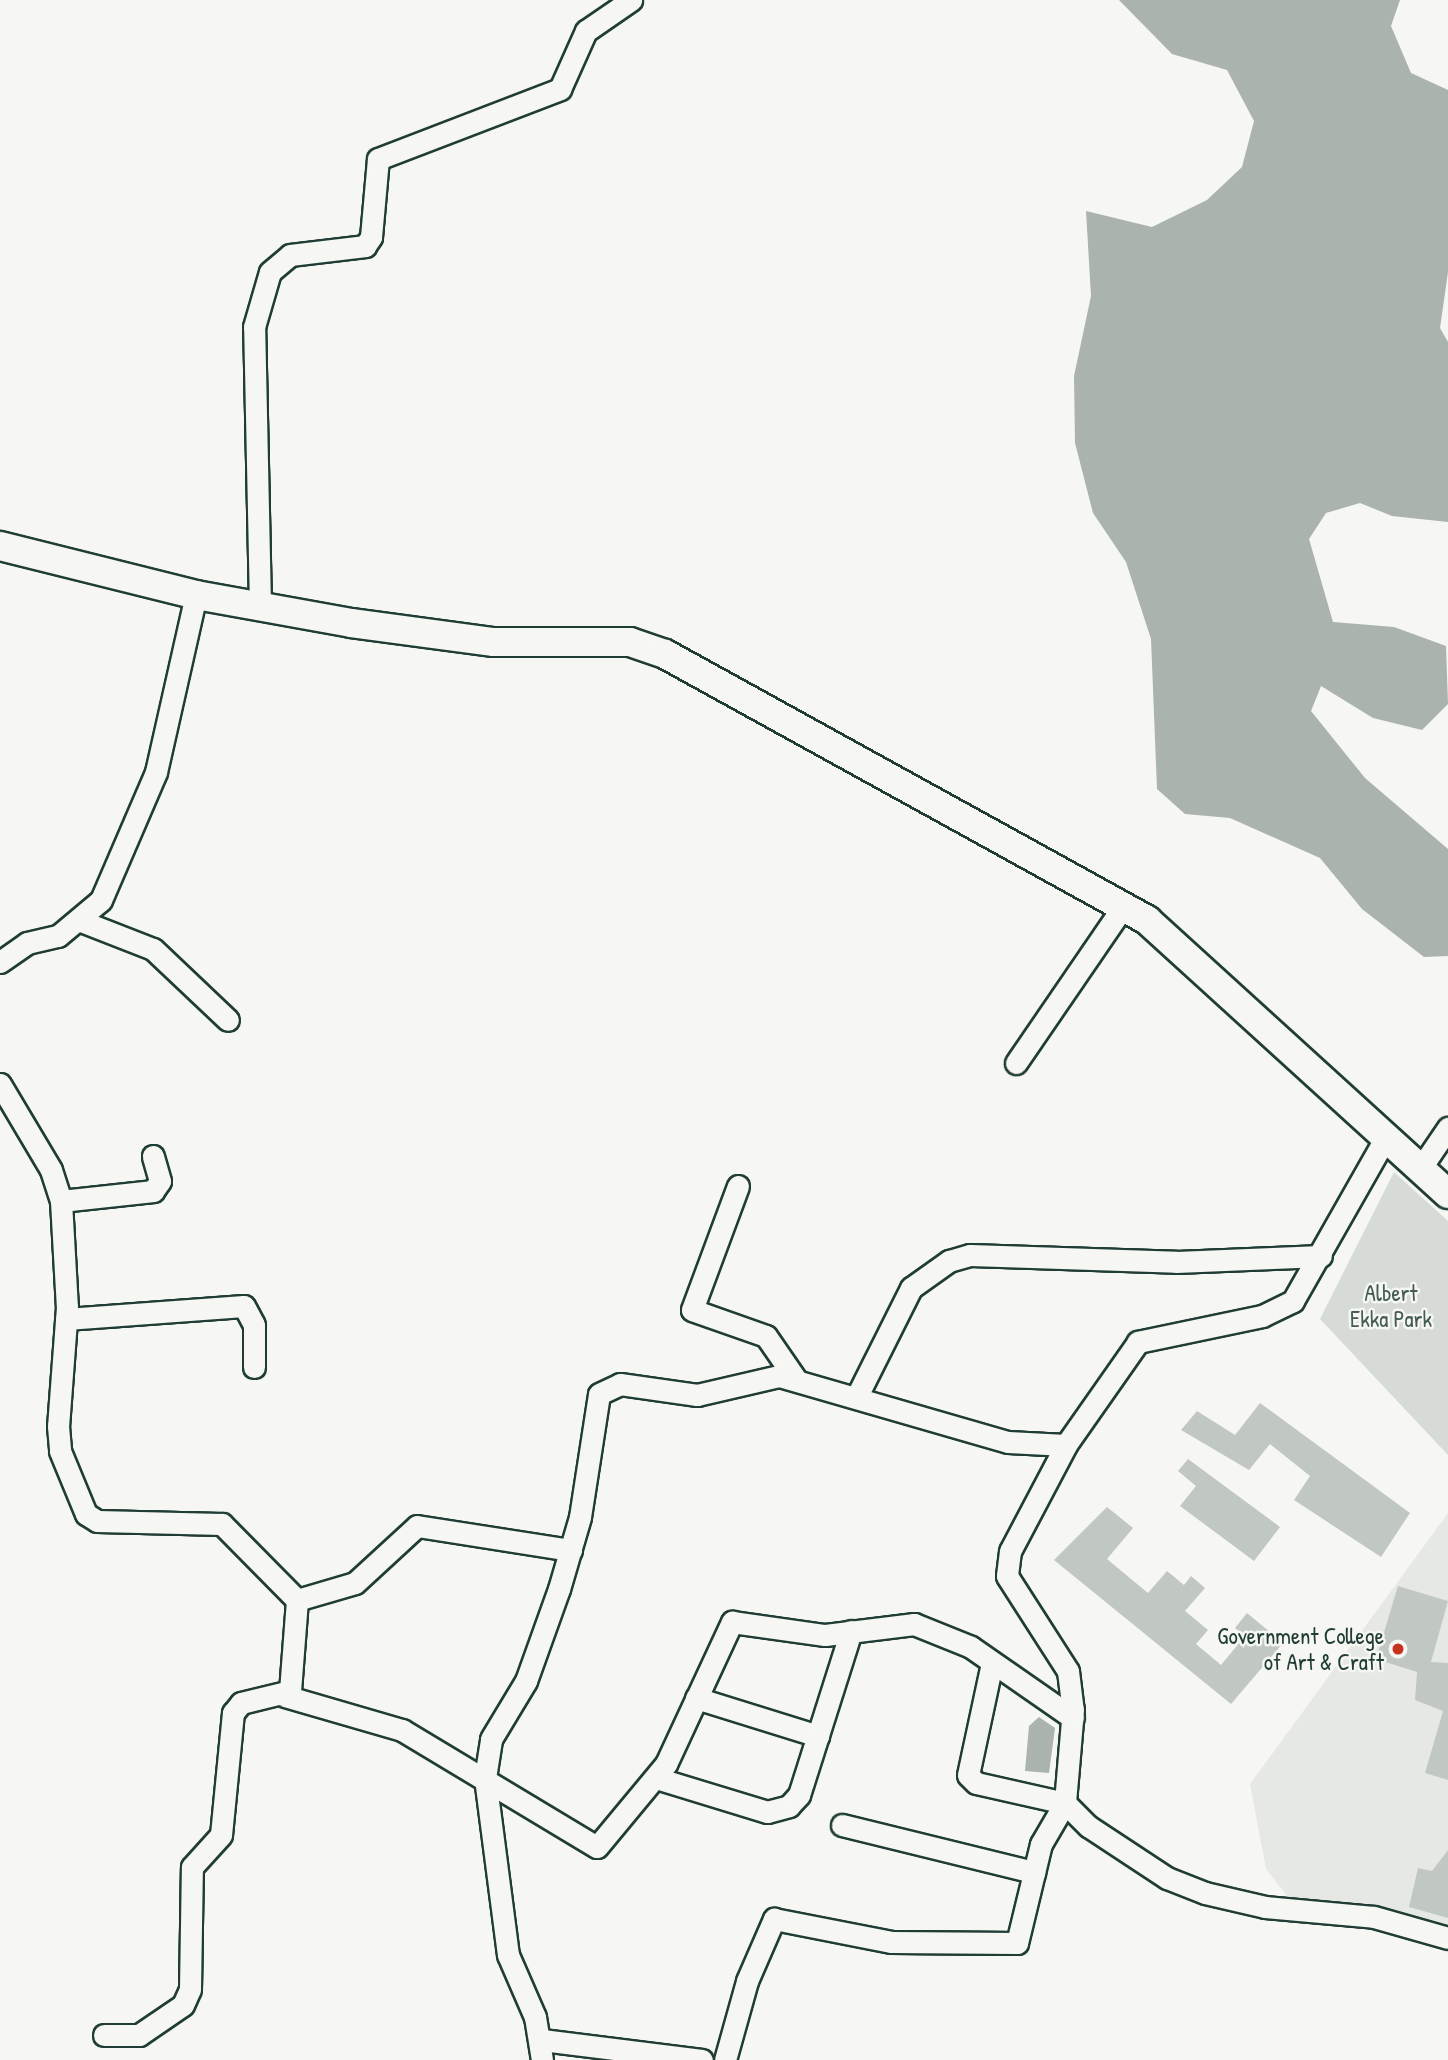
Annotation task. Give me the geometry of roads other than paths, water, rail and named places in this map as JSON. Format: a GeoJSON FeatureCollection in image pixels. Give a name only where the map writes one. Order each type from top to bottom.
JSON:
{"type":"FeatureCollection","features":[{"type":"Feature","properties":{"kind":"street"},"geometry":{"type":"LineString","coordinates":[[260,606],[254,327],[270,272],[290,255],[365,246],[371,237],[378,159],[560,89],[586,31],[605,6],[631,0]]}},
{"type":"Feature","properties":{"kind":"street"},"geometry":{"type":"LineString","coordinates":[[0,546],[196,595],[260,606],[494,642],[597,639],[665,654],[1124,905],[1198,959],[1448,1194]]}},
{"type":"Feature","properties":{"kind":"street"},"geometry":{"type":"LineString","coordinates":[[0,962],[81,921],[119,868],[156,772],[196,595]]}},
{"type":"Feature","properties":{"kind":"street"},"geometry":{"type":"LineString","coordinates":[[1016,1063],[1124,905]]}},
{"type":"Feature","properties":{"kind":"street"},"geometry":{"type":"LineString","coordinates":[[81,921],[153,949],[228,1020]]}},
{"type":"Feature","properties":{"kind":"street"},"geometry":{"type":"LineString","coordinates":[[0,1084],[51,1170],[61,1201],[66,1319],[60,1451],[86,1514],[97,1521],[222,1524],[297,1600]]}},
{"type":"Feature","properties":{"kind":"street"},"geometry":{"type":"LineString","coordinates":[[1420,1169],[1448,1128]]}},
{"type":"Feature","properties":{"kind":"street"},"geometry":{"type":"LineString","coordinates":[[725,2060],[751,1970],[774,1919],[891,1942],[1009,1945],[1021,1935],[1041,1844],[1065,1803],[1073,1718],[1059,1650],[1007,1576],[1010,1551],[1066,1444],[1138,1342],[1283,1306],[1293,1301],[1386,1138]]}},
{"type":"Feature","properties":{"kind":"street"},"geometry":{"type":"LineString","coordinates":[[61,1201],[153,1191],[160,1181],[153,1156]]}},
{"type":"Feature","properties":{"kind":"street"},"geometry":{"type":"LineString","coordinates":[[738,1186],[692,1310],[766,1336],[795,1378]]}},
{"type":"Feature","properties":{"kind":"street"},"geometry":{"type":"LineString","coordinates":[[857,1396],[911,1289],[950,1261],[970,1255],[1176,1262],[1321,1256]]}},
{"type":"Feature","properties":{"kind":"street"},"geometry":{"type":"LineString","coordinates":[[66,1319],[244,1306],[254,1325],[254,1367]]}},
{"type":"Feature","properties":{"kind":"street"},"geometry":{"type":"LineString","coordinates":[[702,2060],[542,2050],[508,1955],[485,1778],[491,1739],[543,1643],[571,1550],[594,1449],[599,1394],[608,1385],[697,1395],[779,1376],[857,1396],[1008,1443],[1066,1444]]}},
{"type":"Feature","properties":{"kind":"street"},"geometry":{"type":"LineString","coordinates":[[297,1600],[355,1583],[417,1526],[571,1550]]}},
{"type":"Feature","properties":{"kind":"street"},"geometry":{"type":"LineString","coordinates":[[285,1696],[297,1600]]}},
{"type":"Feature","properties":{"kind":"street"},"geometry":{"type":"LineString","coordinates":[[104,2035],[139,2035],[183,2005],[190,1989],[192,1867],[221,1835],[233,1713],[241,1703],[285,1696],[402,1730],[597,1847],[656,1778],[732,1622],[825,1635],[914,1623],[992,1663],[1073,1718]]}},
{"type":"Feature","properties":{"kind":"street"},"geometry":{"type":"LineString","coordinates":[[656,1778],[780,1812],[799,1795],[851,1631]]}},
{"type":"Feature","properties":{"kind":"street"},"geometry":{"type":"LineString","coordinates":[[992,1663],[968,1775],[976,1783],[1065,1803],[1116,1847],[1205,1893],[1374,1917],[1448,1938]]}},
{"type":"Feature","properties":{"kind":"street"},"geometry":{"type":"LineString","coordinates":[[696,1698],[818,1735]]}},
{"type":"Feature","properties":{"kind":"street"},"geometry":{"type":"LineString","coordinates":[[842,1825],[1034,1872]]}},
{"type":"Feature","properties":{"kind":"place","name":"Government College of Art & Craft"},"geometry":{"type":"Point","coordinates":[1398,1649]}},
{"type":"Feature","properties":{"kind":"park label","name":"Albert Ekka Park"},"geometry":{"type":"Point","coordinates":[1391,1306]}}]}
